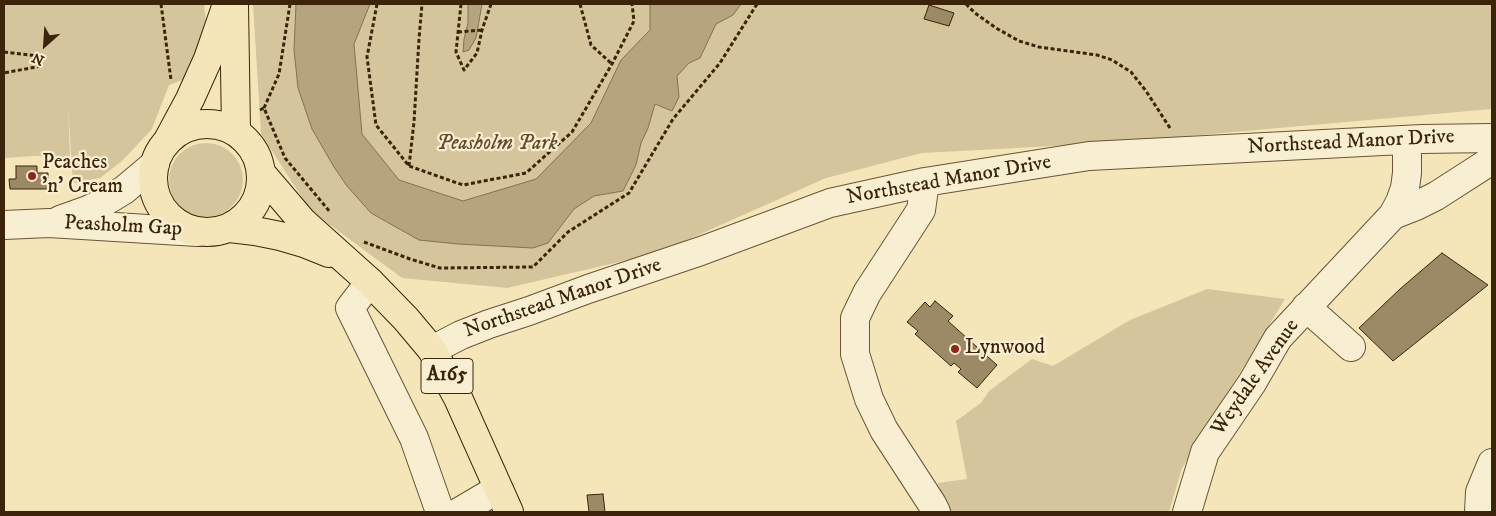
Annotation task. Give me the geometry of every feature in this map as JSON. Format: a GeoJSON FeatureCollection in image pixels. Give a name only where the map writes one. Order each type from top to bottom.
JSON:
{"type":"FeatureCollection","features":[{"type":"Feature","properties":{"kind":"main road","name":"A165"},"geometry":{"type":"LineString","coordinates":[[168,140],[178,132],[200,124],[236,126],[256,154],[262,174],[259,196],[248,215],[230,228],[208,233],[197,232],[185,228],[165,212],[158,202],[154,189],[153,176],[158,155],[190,99],[208,60],[227,4]]}},
{"type":"Feature","properties":{"kind":"main road"},"geometry":{"type":"LineString","coordinates":[[234,4],[236,126]]}},
{"type":"Feature","properties":{"kind":"main road","name":"A165"},"geometry":{"type":"LineString","coordinates":[[262,174],[304,222],[356,252],[370,282],[406,319],[432,350],[458,398],[504,500]]}},
{"type":"Feature","properties":{"kind":"main road","name":"A165"},"geometry":{"type":"LineString","coordinates":[[230,228],[280,236],[328,252],[356,252]]}},
{"type":"Feature","properties":{"kind":"street","name":"Northstead Manor Drive"},"geometry":{"type":"LineString","coordinates":[[432,350],[488,324],[701,251],[830,203],[925,182],[1089,156],[1407,140],[1492,138]]}},
{"type":"Feature","properties":{"kind":"street","name":"Weydale Avenue"},"geometry":{"type":"LineString","coordinates":[[1187,512],[1205,452],[1252,383],[1278,338],[1392,215],[1400,202],[1405,188],[1407,172],[1407,140]]}},
{"type":"Feature","properties":{"kind":"street","name":"Weydale Avenue"},"geometry":{"type":"LineString","coordinates":[[1392,215],[1436,196],[1492,160]]}},
{"type":"Feature","properties":{"kind":"street","name":"Peasholm Gap"},"geometry":{"type":"LineString","coordinates":[[49,223],[88,210],[106,201],[129,186],[155,164]]}},
{"type":"Feature","properties":{"kind":"street"},"geometry":{"type":"LineString","coordinates":[[925,182],[921,210],[867,293],[855,318],[855,354],[869,399],[884,430],[936,512]]}},
{"type":"Feature","properties":{"kind":"street","name":"Peasholm Gap"},"geometry":{"type":"LineString","coordinates":[[4,225],[49,223],[197,232]]}},
{"type":"Feature","properties":{"kind":"street"},"geometry":{"type":"LineString","coordinates":[[370,282],[350,308],[414,438],[440,512]]}},
{"type":"Feature","properties":{"kind":"street"},"geometry":{"type":"LineString","coordinates":[[1306,307],[1351,347]]}},
{"type":"Feature","properties":{"kind":"street"},"geometry":{"type":"LineString","coordinates":[[1479,512],[1480,492],[1492,463]]}},
{"type":"Feature","properties":{"kind":"street"},"geometry":{"type":"LineString","coordinates":[[459,512],[504,500]]}},
{"type":"Feature","properties":{"kind":"path"},"geometry":{"type":"LineString","coordinates":[[161,4],[173,94],[190,99]]}},
{"type":"Feature","properties":{"kind":"path"},"geometry":{"type":"LineString","coordinates":[[236,126],[264,108],[279,74],[290,4]]}},
{"type":"Feature","properties":{"kind":"path"},"geometry":{"type":"LineString","coordinates":[[377,4],[367,57],[376,126],[409,166],[463,185],[526,173],[572,132],[612,64],[634,21],[632,4]]}},
{"type":"Feature","properties":{"kind":"path"},"geometry":{"type":"LineString","coordinates":[[409,166],[422,4]]}},
{"type":"Feature","properties":{"kind":"path"},"geometry":{"type":"LineString","coordinates":[[461,4],[456,52],[464,70],[477,52],[491,4]]}},
{"type":"Feature","properties":{"kind":"path"},"geometry":{"type":"LineString","coordinates":[[580,4],[591,44],[612,64]]}},
{"type":"Feature","properties":{"kind":"path"},"geometry":{"type":"LineString","coordinates":[[356,252],[410,259],[440,268],[533,267],[568,232],[629,193],[674,119],[720,63],[757,4]]}},
{"type":"Feature","properties":{"kind":"path"},"geometry":{"type":"LineString","coordinates":[[966,4],[974,13],[1019,41],[1039,47],[1097,55],[1112,60],[1131,72],[1146,91],[1171,131]]}},
{"type":"Feature","properties":{"kind":"path"},"geometry":{"type":"LineString","coordinates":[[458,32],[482,30]]}},
{"type":"Feature","properties":{"kind":"path"},"geometry":{"type":"LineString","coordinates":[[4,52],[39,56],[41,66],[4,73]]}},
{"type":"Feature","properties":{"kind":"path"},"geometry":{"type":"LineString","coordinates":[[264,108],[285,158],[335,216]]}},
{"type":"Feature","properties":{"kind":"green space"},"geometry":{"type":"Polygon","coordinates":[[[4,4],[204,4],[206,22],[185,79],[169,85],[152,129],[122,161],[100,178],[73,183],[68,106],[70,157],[35,156],[4,158],[4,4]]]}},
{"type":"Feature","properties":{"kind":"green space","name":"Peasholm Park"},"geometry":{"type":"Polygon","coordinates":[[[253,4],[1492,4],[1492,109],[1111,143],[922,153],[826,178],[658,253],[507,288],[402,278],[310,210],[261,134],[253,4]]]}},
{"type":"Feature","properties":{"kind":"green space"},"geometry":{"type":"Polygon","coordinates":[[[206,143],[220,146],[232,154],[240,166],[243,180],[240,194],[232,206],[220,214],[206,217],[192,214],[180,206],[172,194],[169,180],[172,166],[180,154],[192,146],[206,143]]]}},
{"type":"Feature","properties":{"kind":"green space"},"geometry":{"type":"Polygon","coordinates":[[[1207,289],[1285,299],[1182,468],[1169,512],[946,512],[938,483],[967,479],[956,421],[981,403],[989,391],[1032,359],[1053,366],[1130,320],[1207,289]]]}},
{"type":"Feature","properties":{"kind":"shaded area"},"geometry":{"type":"Polygon","coordinates":[[[296,4],[370,4],[354,44],[362,134],[399,180],[463,201],[536,179],[591,123],[621,60],[650,30],[650,4],[741,4],[733,15],[716,24],[700,58],[689,63],[677,76],[679,97],[672,111],[655,104],[648,128],[641,143],[636,165],[623,191],[594,196],[574,209],[548,243],[533,248],[419,240],[371,213],[347,186],[312,129],[298,88],[294,50],[296,4]]]}},
{"type":"Feature","properties":{"kind":"shaded area"},"geometry":{"type":"Polygon","coordinates":[[[468,4],[482,4],[476,38],[469,50],[463,52],[468,23],[468,4]]]}},
{"type":"Feature","properties":{"kind":"building"},"geometry":{"type":"Polygon","coordinates":[[[929,5],[954,13],[949,26],[924,19],[929,5]]]}},
{"type":"Feature","properties":{"kind":"building","name":"Peaches 'n' Cream"},"geometry":{"type":"Polygon","coordinates":[[[16,166],[37,166],[37,173],[48,173],[48,189],[10,189],[9,179],[16,179],[16,166]]]}},
{"type":"Feature","properties":{"kind":"building"},"geometry":{"type":"Polygon","coordinates":[[[1442,253],[1488,285],[1393,361],[1359,328],[1442,253]]]}},
{"type":"Feature","properties":{"kind":"building","name":"Lynwood"},"geometry":{"type":"Polygon","coordinates":[[[935,301],[953,316],[948,321],[997,365],[977,388],[958,372],[961,369],[954,363],[951,366],[915,334],[918,331],[907,322],[925,302],[930,307],[935,301]]]}},
{"type":"Feature","properties":{"kind":"building"},"geometry":{"type":"Polygon","coordinates":[[[603,494],[605,512],[589,512],[587,495],[603,494]]]}},
{"type":"Feature","properties":{"kind":"place","name":"Peaches 'n' Cream"},"geometry":{"type":"Point","coordinates":[32,176]}},
{"type":"Feature","properties":{"kind":"place","name":"Lynwood"},"geometry":{"type":"Point","coordinates":[955,349]}}]}
